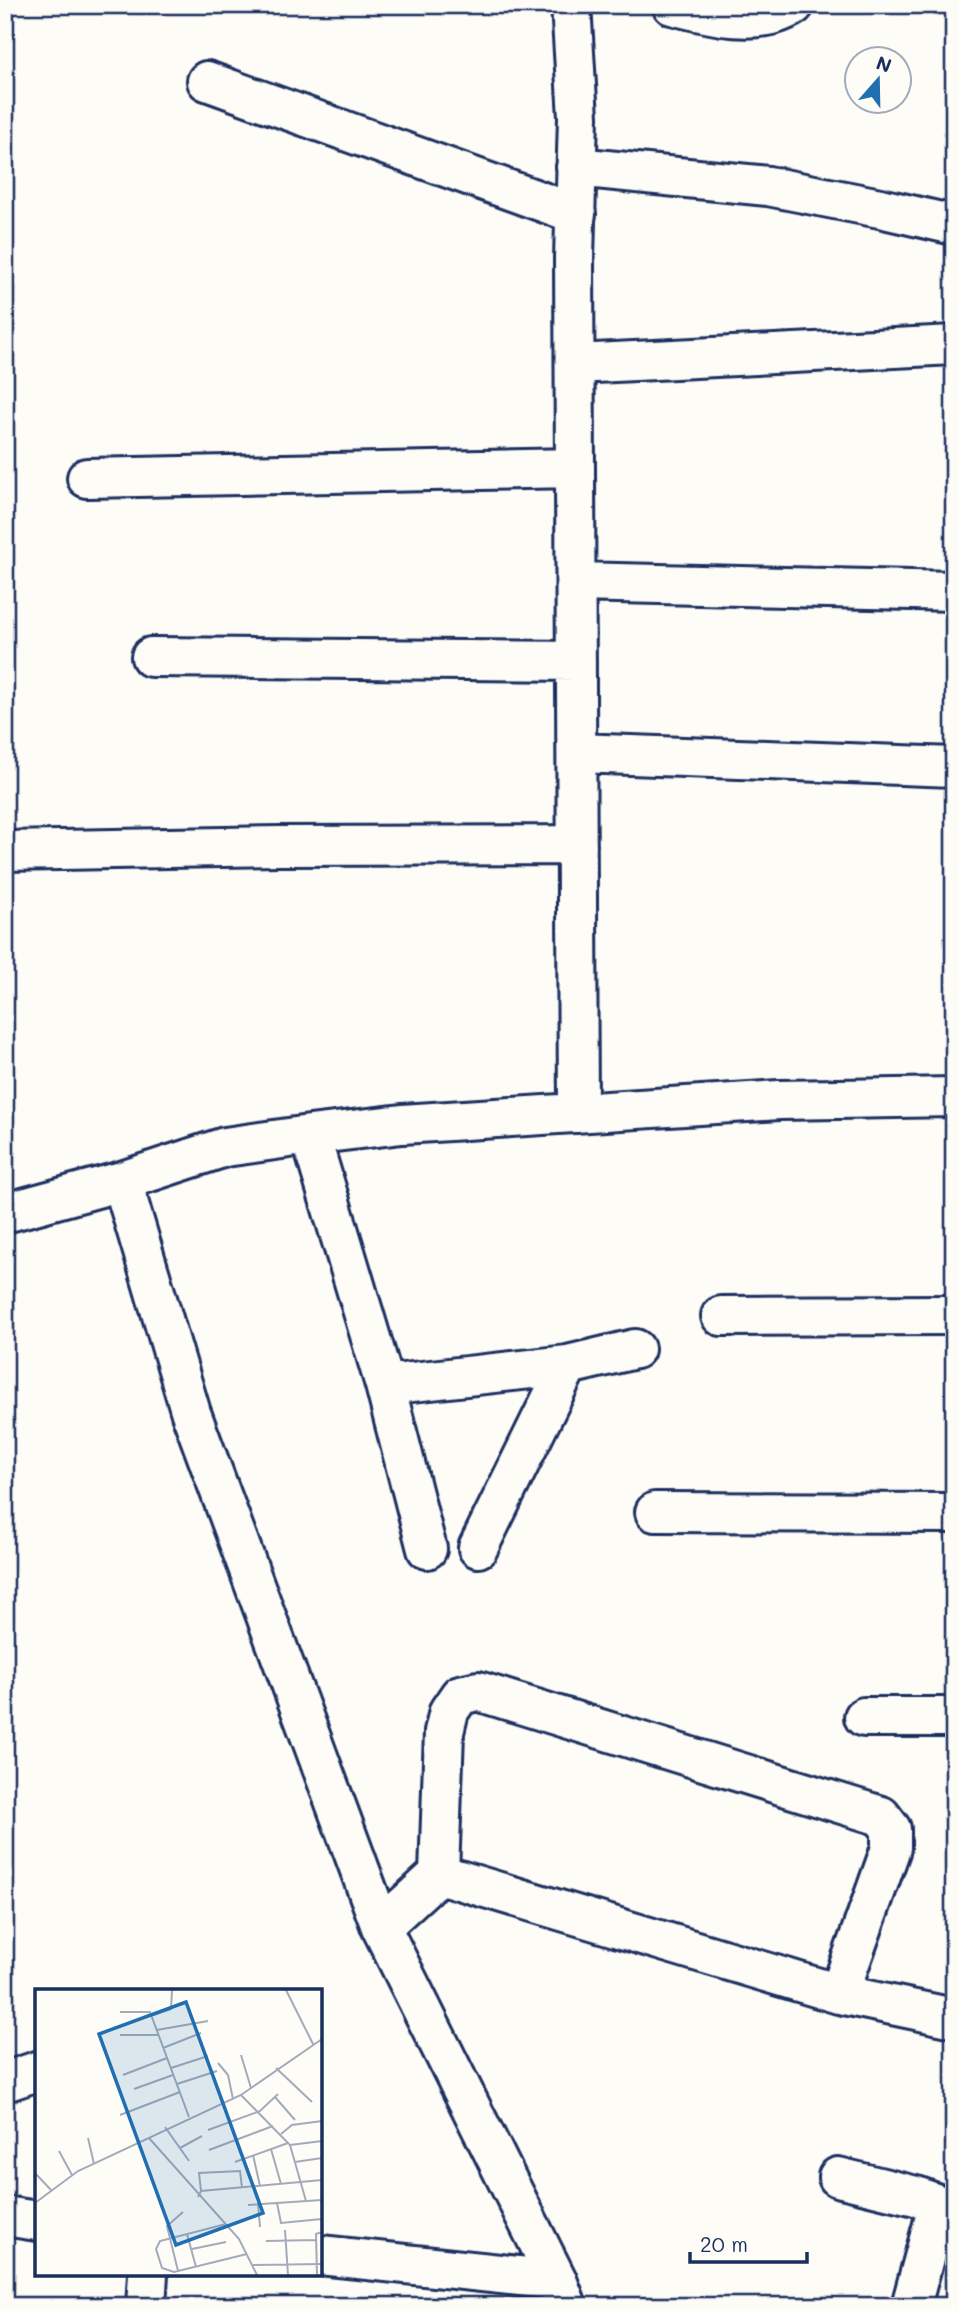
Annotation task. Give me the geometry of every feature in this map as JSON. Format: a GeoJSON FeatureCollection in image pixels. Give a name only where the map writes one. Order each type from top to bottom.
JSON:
{"type":"FeatureCollection","features":[{"type":"Feature","properties":{"kind":"street"},"geometry":{"type":"LineString","coordinates":[[672,5],[710,15],[751,18],[770,16],[786,11],[794,5]]}},
{"type":"Feature","properties":{"kind":"street"},"geometry":{"type":"LineString","coordinates":[[578,1113],[575,364],[579,6]]}},
{"type":"Feature","properties":{"kind":"street"},"geometry":{"type":"LineString","coordinates":[[206,81],[576,214]]}},
{"type":"Feature","properties":{"kind":"street"},"geometry":{"type":"LineString","coordinates":[[576,167],[768,187],[954,225]]}},
{"type":"Feature","properties":{"kind":"street"},"geometry":{"type":"LineString","coordinates":[[575,364],[954,345]]}},
{"type":"Feature","properties":{"kind":"street"},"geometry":{"type":"LineString","coordinates":[[87,478],[575,468]]}},
{"type":"Feature","properties":{"kind":"street"},"geometry":{"type":"LineString","coordinates":[[576,582],[954,591]]}},
{"type":"Feature","properties":{"kind":"street"},"geometry":{"type":"LineString","coordinates":[[151,657],[576,662]]}},
{"type":"Feature","properties":{"kind":"street"},"geometry":{"type":"LineString","coordinates":[[576,753],[954,767]]}},
{"type":"Feature","properties":{"kind":"street"},"geometry":{"type":"LineString","coordinates":[[5,851],[281,846],[577,845]]}},
{"type":"Feature","properties":{"kind":"street"},"geometry":{"type":"LineString","coordinates":[[5,1213],[122,1181],[225,1147],[310,1135],[401,1124],[779,1100],[954,1097]]}},
{"type":"Feature","properties":{"kind":"street"},"geometry":{"type":"LineString","coordinates":[[310,1135],[385,1385],[427,1549]]}},
{"type":"Feature","properties":{"kind":"street"},"geometry":{"type":"LineString","coordinates":[[122,1181],[191,1413],[381,1927],[562,2293]]}},
{"type":"Feature","properties":{"kind":"street"},"geometry":{"type":"LineString","coordinates":[[721,1316],[954,1315]]}},
{"type":"Feature","properties":{"kind":"street"},"geometry":{"type":"LineString","coordinates":[[385,1385],[568,1365],[635,1349]]}},
{"type":"Feature","properties":{"kind":"street"},"geometry":{"type":"LineString","coordinates":[[478,1549],[568,1365]]}},
{"type":"Feature","properties":{"kind":"street"},"geometry":{"type":"LineString","coordinates":[[655,1512],[954,1513]]}},
{"type":"Feature","properties":{"kind":"street"},"geometry":{"type":"LineString","coordinates":[[381,1927],[439,1874],[444,1732],[449,1711],[460,1695],[478,1690],[881,1816],[891,1829],[891,1848],[839,1994]]}},
{"type":"Feature","properties":{"kind":"street"},"geometry":{"type":"LineString","coordinates":[[864,1717],[954,1717]]}},
{"type":"Feature","properties":{"kind":"street"},"geometry":{"type":"LineString","coordinates":[[439,1874],[839,1994],[954,2018]]}},
{"type":"Feature","properties":{"kind":"street"},"geometry":{"type":"LineString","coordinates":[[5,2082],[35,2072]]}},
{"type":"Feature","properties":{"kind":"street"},"geometry":{"type":"LineString","coordinates":[[838,2177],[916,2196],[946,2208],[911,2306]]}},
{"type":"Feature","properties":{"kind":"street"},"geometry":{"type":"LineString","coordinates":[[5,2216],[35,2221]]}},
{"type":"Feature","properties":{"kind":"street"},"geometry":{"type":"LineString","coordinates":[[322,2255],[562,2293]]}},
{"type":"Feature","properties":{"kind":"street"},"geometry":{"type":"LineString","coordinates":[[146,2306],[148,2276]]}}]}
